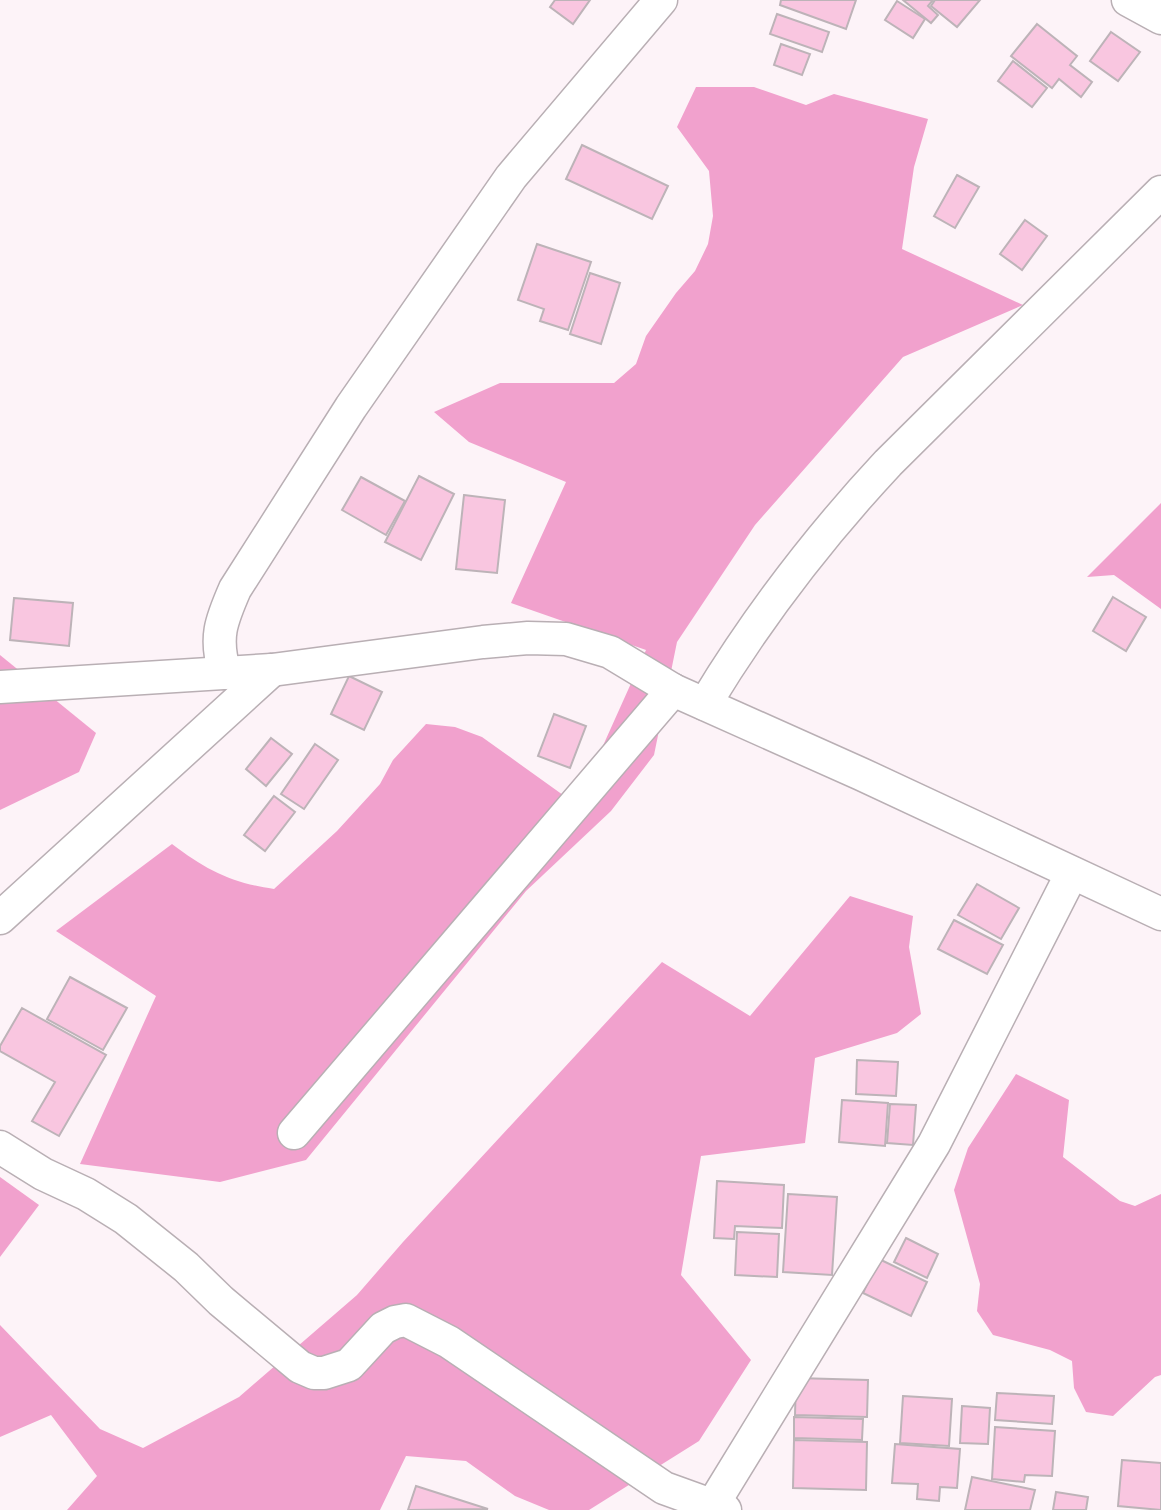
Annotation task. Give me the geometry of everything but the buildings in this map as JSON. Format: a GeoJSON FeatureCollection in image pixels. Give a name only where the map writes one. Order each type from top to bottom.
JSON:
{"type":"FeatureCollection","features":[{"type":"Feature","properties":{"kind":"street"},"geometry":{"type":"LineString","coordinates":[[225,673],[219,656],[218,635],[220,621],[235,589],[351,407],[511,177],[662,0]]}},
{"type":"Feature","properties":{"kind":"street"},"geometry":{"type":"LineString","coordinates":[[1128,0],[1161,18]]}},
{"type":"Feature","properties":{"kind":"street"},"geometry":{"type":"LineString","coordinates":[[705,704],[734,656],[849,505],[1161,192]]}},
{"type":"Feature","properties":{"kind":"street"},"geometry":{"type":"LineString","coordinates":[[0,687],[272,670],[494,641],[566,639],[610,652],[673,690],[862,774],[1161,914]]}},
{"type":"Feature","properties":{"kind":"street"},"geometry":{"type":"LineString","coordinates":[[0,918],[272,670]]}},
{"type":"Feature","properties":{"kind":"street"},"geometry":{"type":"LineString","coordinates":[[294,1133],[673,690]]}},
{"type":"Feature","properties":{"kind":"street"},"geometry":{"type":"LineString","coordinates":[[0,1147],[43,1174],[86,1194],[126,1219],[186,1267],[221,1301],[300,1367],[314,1373],[324,1373],[349,1365],[383,1328],[406,1320],[449,1342],[657,1499],[719,1508],[934,1144],[1072,873]]}},
{"type":"Feature","properties":{"kind":"shaded area"},"geometry":{"type":"Polygon","coordinates":[[[696,87],[754,87],[806,105],[834,94],[928,119],[914,167],[902,249],[1023,305],[903,357],[755,525],[677,642],[654,755],[611,811],[526,891],[306,1160],[220,1182],[80,1164],[156,996],[56,931],[172,844],[220,874],[274,889],[337,831],[380,784],[393,760],[426,724],[455,727],[482,737],[563,795],[597,759],[646,650],[511,603],[566,482],[469,442],[434,412],[500,383],[614,383],[636,364],[646,336],[695,271],[708,244],[713,216],[709,171],[677,127],[696,87]]]}},
{"type":"Feature","properties":{"kind":"shaded area"},"geometry":{"type":"Polygon","coordinates":[[[1161,503],[1161,609],[1114,575],[1087,577],[1161,503]]]}},
{"type":"Feature","properties":{"kind":"shaded area"},"geometry":{"type":"Polygon","coordinates":[[[0,655],[96,733],[79,772],[0,810],[0,655]]]}},
{"type":"Feature","properties":{"kind":"shaded area"},"geometry":{"type":"Polygon","coordinates":[[[850,896],[913,916],[909,947],[921,1014],[897,1033],[815,1058],[805,1143],[701,1156],[681,1275],[751,1360],[699,1441],[589,1510],[549,1510],[515,1496],[466,1461],[406,1456],[380,1510],[67,1510],[97,1476],[51,1415],[0,1437],[0,1325],[100,1429],[143,1448],[239,1397],[357,1295],[662,962],[750,1016],[850,896]]]}},
{"type":"Feature","properties":{"kind":"shaded area"},"geometry":{"type":"Polygon","coordinates":[[[1016,1074],[1069,1100],[1063,1157],[1120,1201],[1135,1206],[1161,1194],[1161,1375],[1155,1377],[1113,1416],[1086,1412],[1074,1388],[1072,1361],[1050,1350],[993,1335],[977,1311],[980,1284],[954,1190],[968,1148],[1016,1074]]]}},
{"type":"Feature","properties":{"kind":"shaded area"},"geometry":{"type":"Polygon","coordinates":[[[0,1177],[39,1205],[0,1257],[0,1177]]]}}]}
